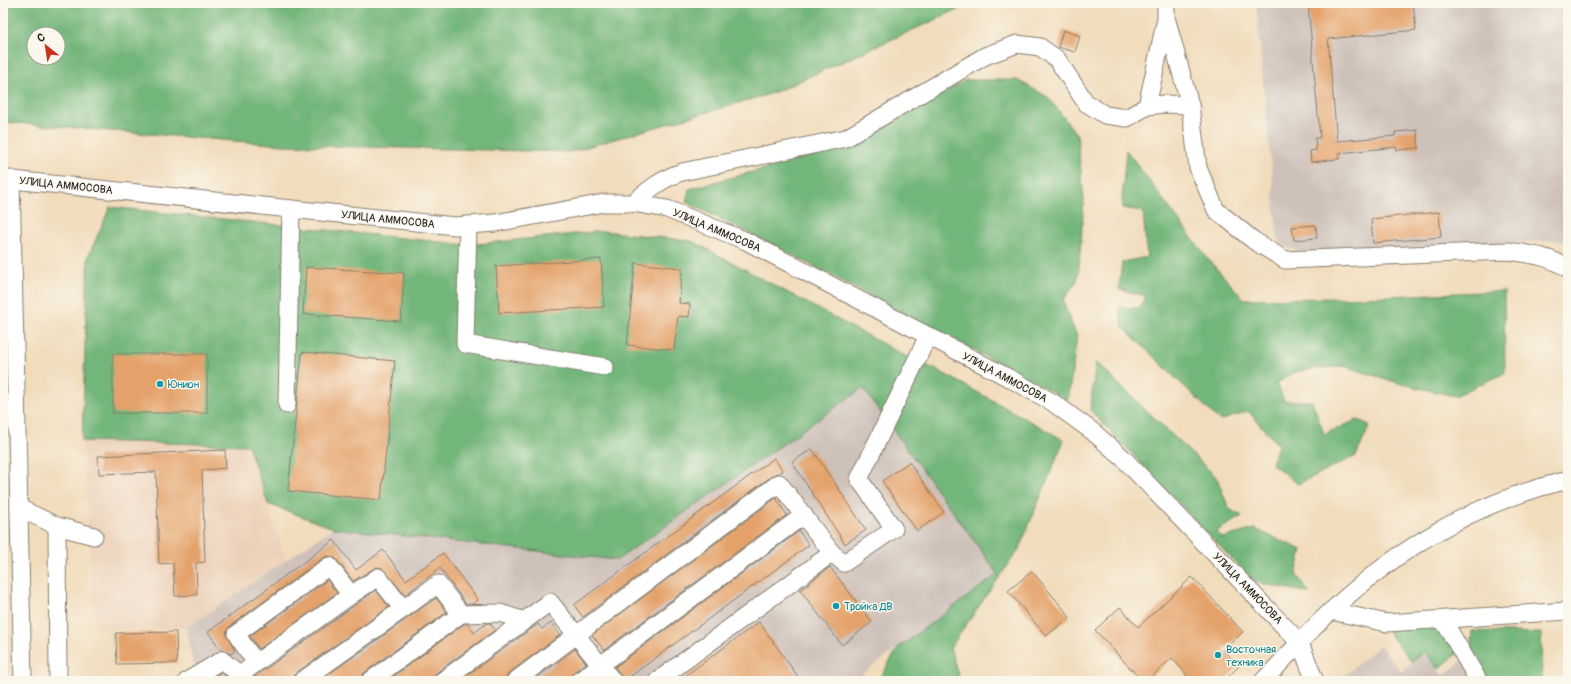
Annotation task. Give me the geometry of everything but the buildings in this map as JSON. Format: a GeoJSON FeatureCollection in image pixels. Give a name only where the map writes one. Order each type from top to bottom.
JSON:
{"type":"FeatureCollection","features":[{"type":"Feature","properties":{"kind":"street"},"geometry":{"type":"LineString","coordinates":[[1166,11],[1190,105],[1198,168],[1216,210],[1253,240],[1285,260],[1508,251],[1534,255],[1559,262],[1568,269]]}},
{"type":"Feature","properties":{"kind":"street"},"geometry":{"type":"LineString","coordinates":[[1147,106],[1166,11]]}},
{"type":"Feature","properties":{"kind":"street"},"geometry":{"type":"LineString","coordinates":[[633,203],[655,185],[673,175],[682,172],[846,138],[985,56],[1017,44],[1040,47],[1057,59],[1086,103],[1105,114],[1127,118],[1147,106],[1164,104],[1190,105]]}},
{"type":"Feature","properties":{"kind":"street"},"geometry":{"type":"LineString","coordinates":[[7,179],[10,428],[19,508],[23,681]]}},
{"type":"Feature","properties":{"kind":"street","name":"УЛИЦА АММОСОВА"},"geometry":{"type":"LineString","coordinates":[[7,179],[455,226],[495,223],[604,203],[633,203],[667,209],[746,240],[1052,402],[1092,431],[1133,469],[1300,643]]}},
{"type":"Feature","properties":{"kind":"street"},"geometry":{"type":"LineString","coordinates":[[287,405],[291,209]]}},
{"type":"Feature","properties":{"kind":"street"},"geometry":{"type":"LineString","coordinates":[[468,225],[465,344],[604,367]]}},
{"type":"Feature","properties":{"kind":"street"},"geometry":{"type":"LineString","coordinates":[[515,681],[779,483],[832,553],[844,563],[894,529],[859,478],[928,336]]}},
{"type":"Feature","properties":{"kind":"street"},"geometry":{"type":"LineString","coordinates":[[1263,681],[1331,611],[1381,568],[1424,538],[1485,506],[1568,480]]}},
{"type":"Feature","properties":{"kind":"street"},"geometry":{"type":"LineString","coordinates":[[19,508],[57,526],[94,536]]}},
{"type":"Feature","properties":{"kind":"street"},"geometry":{"type":"LineString","coordinates":[[579,681],[804,516]]}},
{"type":"Feature","properties":{"kind":"street"},"geometry":{"type":"LineString","coordinates":[[57,526],[58,681]]}},
{"type":"Feature","properties":{"kind":"street"},"geometry":{"type":"LineString","coordinates":[[657,681],[832,553]]}},
{"type":"Feature","properties":{"kind":"street"},"geometry":{"type":"LineString","coordinates":[[256,663],[236,634],[329,566],[351,595]]}},
{"type":"Feature","properties":{"kind":"street"},"geometry":{"type":"LineString","coordinates":[[187,681],[222,660],[242,678],[256,663],[378,577],[403,609]]}},
{"type":"Feature","properties":{"kind":"street"},"geometry":{"type":"LineString","coordinates":[[302,681],[438,584],[461,614]]}},
{"type":"Feature","properties":{"kind":"street"},"geometry":{"type":"LineString","coordinates":[[442,681],[550,602],[613,681]]}},
{"type":"Feature","properties":{"kind":"street"},"geometry":{"type":"LineString","coordinates":[[1331,611],[1387,623],[1568,611]]}},
{"type":"Feature","properties":{"kind":"street"},"geometry":{"type":"LineString","coordinates":[[370,681],[461,614],[500,613],[525,621]]}},
{"type":"Feature","properties":{"kind":"street"},"geometry":{"type":"LineString","coordinates":[[1442,620],[1477,678]]}},
{"type":"Feature","properties":{"kind":"street"},"geometry":{"type":"LineString","coordinates":[[1300,643],[1315,681]]}},
{"type":"Feature","properties":{"kind":"shaded area"},"geometry":{"type":"Polygon","coordinates":[[[1256,3],[1568,3],[1568,240],[1300,253],[1278,242],[1256,3]]]}},
{"type":"Feature","properties":{"kind":"shaded area"},"geometry":{"type":"Polygon","coordinates":[[[863,388],[998,574],[853,681],[197,681],[186,628],[333,528],[617,560],[863,388]]]}},
{"type":"Feature","properties":{"kind":"shaded area"},"geometry":{"type":"Polygon","coordinates":[[[82,441],[248,445],[286,559],[186,628],[96,629],[82,441]]]}},
{"type":"Feature","properties":{"kind":"shaded area"},"geometry":{"type":"Polygon","coordinates":[[[1380,645],[1401,672],[1424,651],[1443,676],[1470,654],[1490,681],[1338,681],[1380,645]]]}},
{"type":"Feature","properties":{"kind":"green space"},"geometry":{"type":"Polygon","coordinates":[[[3,3],[958,3],[959,9],[773,93],[570,152],[283,145],[3,122],[3,3]]]}},
{"type":"Feature","properties":{"kind":"green space"},"geometry":{"type":"Polygon","coordinates":[[[966,80],[1017,80],[1048,97],[1077,135],[1084,200],[1077,281],[1063,301],[1077,337],[1068,400],[775,246],[686,202],[689,189],[856,144],[966,80]]]}},
{"type":"Feature","properties":{"kind":"green space"},"geometry":{"type":"Polygon","coordinates":[[[1126,150],[1207,258],[1244,299],[1343,298],[1504,291],[1505,373],[1455,396],[1402,384],[1344,366],[1297,371],[1277,383],[1284,401],[1312,401],[1324,434],[1357,420],[1370,425],[1356,456],[1298,484],[1272,464],[1278,445],[1248,411],[1220,421],[1123,327],[1119,307],[1139,308],[1146,296],[1119,289],[1122,262],[1147,257],[1143,211],[1123,208],[1122,199],[1126,150]]]}},
{"type":"Feature","properties":{"kind":"green space"},"geometry":{"type":"Polygon","coordinates":[[[110,207],[468,245],[603,231],[692,241],[909,358],[939,371],[1064,440],[1019,549],[950,648],[960,681],[878,681],[898,648],[998,574],[863,388],[617,560],[333,528],[268,504],[248,445],[82,441],[88,257],[110,207]]]}},
{"type":"Feature","properties":{"kind":"green space"},"geometry":{"type":"Polygon","coordinates":[[[1096,362],[1217,478],[1229,509],[1242,516],[1217,531],[1222,538],[1255,529],[1302,550],[1296,574],[1309,593],[1254,582],[1090,410],[1096,362]]]}},
{"type":"Feature","properties":{"kind":"green space"},"geometry":{"type":"Polygon","coordinates":[[[1443,620],[1461,651],[1438,669],[1424,651],[1412,662],[1390,635],[1387,623],[1443,620]]]}},
{"type":"Feature","properties":{"kind":"green space"},"geometry":{"type":"Polygon","coordinates":[[[1472,631],[1541,633],[1542,681],[1490,681],[1470,654],[1472,631]]]}},
{"type":"Feature","properties":{"kind":"place","name":"Юнион"},"geometry":{"type":"Point","coordinates":[160,384]}},
{"type":"Feature","properties":{"kind":"place","name":"Тройка ДВ"},"geometry":{"type":"Point","coordinates":[836,606]}},
{"type":"Feature","properties":{"kind":"place","name":"Восточная техника"},"geometry":{"type":"Point","coordinates":[1218,655]}}]}
